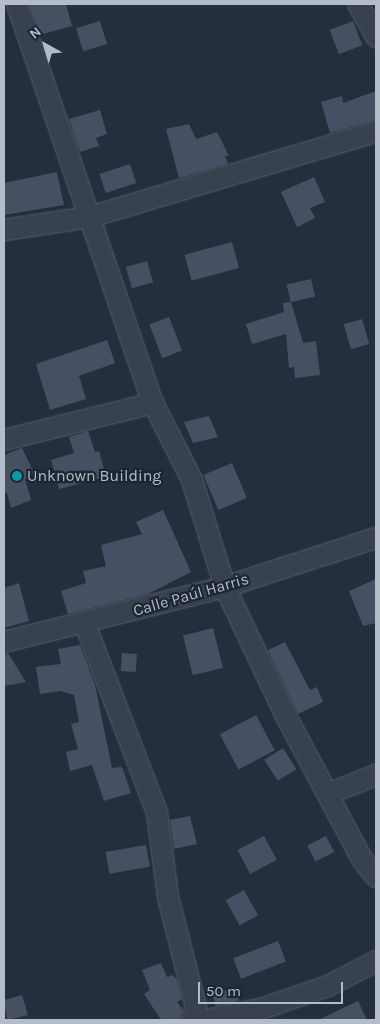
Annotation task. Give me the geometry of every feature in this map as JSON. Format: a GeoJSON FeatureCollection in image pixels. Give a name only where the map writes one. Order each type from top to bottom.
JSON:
{"type":"FeatureCollection","features":[{"type":"Feature","properties":{"kind":"street"},"geometry":{"type":"LineString","coordinates":[[4,7],[10,4]]}},
{"type":"Feature","properties":{"kind":"street"},"geometry":{"type":"LineString","coordinates":[[18,4],[153,403],[192,480],[225,587],[328,794],[362,859],[376,877]]}},
{"type":"Feature","properties":{"kind":"street"},"geometry":{"type":"LineString","coordinates":[[358,4],[376,36]]}},
{"type":"Feature","properties":{"kind":"street"},"geometry":{"type":"LineString","coordinates":[[4,230],[90,217],[376,132]]}},
{"type":"Feature","properties":{"kind":"street"},"geometry":{"type":"LineString","coordinates":[[4,440],[153,403]]}},
{"type":"Feature","properties":{"kind":"street","name":"Calle Paúl Harris"},"geometry":{"type":"LineString","coordinates":[[4,642],[85,624],[225,587],[376,538]]}},
{"type":"Feature","properties":{"kind":"street"},"geometry":{"type":"LineString","coordinates":[[85,624],[157,813],[168,897],[196,1006],[192,1020]]}},
{"type":"Feature","properties":{"kind":"street"},"geometry":{"type":"LineString","coordinates":[[328,794],[376,775]]}},
{"type":"Feature","properties":{"kind":"street"},"geometry":{"type":"LineString","coordinates":[[207,1020],[264,1008],[328,986],[376,960]]}},
{"type":"Feature","properties":{"kind":"building"},"geometry":{"type":"Polygon","coordinates":[[[29,4],[66,4],[72,26],[40,35],[29,4]]]}},
{"type":"Feature","properties":{"kind":"building"},"geometry":{"type":"Polygon","coordinates":[[[100,21],[107,44],[83,51],[76,28],[100,21]]]}},
{"type":"Feature","properties":{"kind":"building"},"geometry":{"type":"Polygon","coordinates":[[[353,21],[362,45],[339,54],[330,30],[353,21]]]}},
{"type":"Feature","properties":{"kind":"building"},"geometry":{"type":"Polygon","coordinates":[[[376,91],[376,120],[330,133],[321,102],[342,96],[343,103],[376,91]]]}},
{"type":"Feature","properties":{"kind":"building"},"geometry":{"type":"Polygon","coordinates":[[[100,110],[107,134],[96,138],[99,146],[80,152],[69,119],[100,110]]]}},
{"type":"Feature","properties":{"kind":"building"},"geometry":{"type":"Polygon","coordinates":[[[189,124],[196,139],[217,132],[229,156],[225,156],[228,164],[179,178],[166,129],[189,124]]]}},
{"type":"Feature","properties":{"kind":"building"},"geometry":{"type":"Polygon","coordinates":[[[130,164],[136,183],[106,193],[100,174],[130,164]]]}},
{"type":"Feature","properties":{"kind":"building"},"geometry":{"type":"Polygon","coordinates":[[[57,172],[64,205],[4,215],[4,183],[57,172]]]}},
{"type":"Feature","properties":{"kind":"building"},"geometry":{"type":"Polygon","coordinates":[[[314,177],[325,202],[310,208],[315,218],[297,227],[281,192],[314,177]]]}},
{"type":"Feature","properties":{"kind":"building"},"geometry":{"type":"Polygon","coordinates":[[[232,242],[239,268],[192,281],[185,255],[232,242]]]}},
{"type":"Feature","properties":{"kind":"building"},"geometry":{"type":"Polygon","coordinates":[[[147,261],[153,282],[132,288],[126,267],[147,261]]]}},
{"type":"Feature","properties":{"kind":"building"},"geometry":{"type":"Polygon","coordinates":[[[311,279],[315,297],[291,302],[287,285],[311,279]]]}},
{"type":"Feature","properties":{"kind":"building"},"geometry":{"type":"Polygon","coordinates":[[[291,302],[303,343],[316,341],[320,375],[295,378],[294,367],[289,368],[286,334],[252,344],[246,324],[284,312],[283,303],[291,302]]]}},
{"type":"Feature","properties":{"kind":"building"},"geometry":{"type":"Polygon","coordinates":[[[169,317],[182,351],[162,358],[149,325],[169,317]]]}},
{"type":"Feature","properties":{"kind":"building"},"geometry":{"type":"Polygon","coordinates":[[[362,319],[369,344],[351,349],[344,324],[362,319]]]}},
{"type":"Feature","properties":{"kind":"building"},"geometry":{"type":"Polygon","coordinates":[[[107,340],[115,363],[79,376],[86,399],[50,410],[36,364],[107,340]]]}},
{"type":"Feature","properties":{"kind":"building","name":"Unknown Building"},"geometry":{"type":"Polygon","coordinates":[[[209,416],[218,437],[193,443],[184,422],[209,416]]]}},
{"type":"Feature","properties":{"kind":"building"},"geometry":{"type":"Polygon","coordinates":[[[88,431],[95,452],[99,451],[106,477],[59,489],[51,460],[74,453],[69,437],[88,431]]]}},
{"type":"Feature","properties":{"kind":"building","name":"Unknown Building"},"geometry":{"type":"Polygon","coordinates":[[[22,448],[34,473],[25,479],[31,500],[11,508],[7,493],[4,494],[4,455],[22,448]]]}},
{"type":"Feature","properties":{"kind":"building"},"geometry":{"type":"Polygon","coordinates":[[[232,463],[247,498],[218,510],[203,475],[232,463]]]}},
{"type":"Feature","properties":{"kind":"building"},"geometry":{"type":"Polygon","coordinates":[[[163,510],[191,572],[148,594],[68,614],[61,591],[86,583],[83,571],[106,566],[101,545],[142,534],[136,522],[163,510]]]}},
{"type":"Feature","properties":{"kind":"building"},"geometry":{"type":"Polygon","coordinates":[[[376,579],[376,623],[363,626],[349,591],[376,579]]]}},
{"type":"Feature","properties":{"kind":"building"},"geometry":{"type":"Polygon","coordinates":[[[19,583],[29,621],[4,628],[4,588],[19,583]]]}},
{"type":"Feature","properties":{"kind":"building"},"geometry":{"type":"Polygon","coordinates":[[[213,628],[223,668],[193,675],[183,635],[213,628]]]}},
{"type":"Feature","properties":{"kind":"building"},"geometry":{"type":"Polygon","coordinates":[[[285,642],[310,690],[317,687],[323,702],[298,714],[268,650],[285,642]]]}},
{"type":"Feature","properties":{"kind":"building"},"geometry":{"type":"Polygon","coordinates":[[[80,645],[95,685],[112,768],[122,767],[131,793],[104,801],[92,765],[70,771],[66,752],[78,749],[71,724],[79,722],[74,695],[61,691],[40,694],[36,667],[61,664],[58,649],[80,645]]]}},
{"type":"Feature","properties":{"kind":"building"},"geometry":{"type":"Polygon","coordinates":[[[8,653],[26,682],[4,686],[4,654],[8,653]]]}},
{"type":"Feature","properties":{"kind":"building"},"geometry":{"type":"Polygon","coordinates":[[[122,653],[137,654],[136,672],[121,671],[122,653]]]}},
{"type":"Feature","properties":{"kind":"building"},"geometry":{"type":"Polygon","coordinates":[[[256,715],[275,750],[239,770],[220,734],[256,715]]]}},
{"type":"Feature","properties":{"kind":"building"},"geometry":{"type":"Polygon","coordinates":[[[283,748],[296,769],[278,781],[264,760],[283,748]]]}},
{"type":"Feature","properties":{"kind":"building"},"geometry":{"type":"Polygon","coordinates":[[[190,816],[197,844],[174,849],[170,820],[190,816]]]}},
{"type":"Feature","properties":{"kind":"building"},"geometry":{"type":"Polygon","coordinates":[[[264,836],[277,860],[250,874],[238,850],[264,836]]]}},
{"type":"Feature","properties":{"kind":"building"},"geometry":{"type":"Polygon","coordinates":[[[326,836],[334,852],[315,862],[307,846],[326,836]]]}},
{"type":"Feature","properties":{"kind":"building"},"geometry":{"type":"Polygon","coordinates":[[[146,845],[150,867],[109,874],[106,852],[146,845]]]}},
{"type":"Feature","properties":{"kind":"building"},"geometry":{"type":"Polygon","coordinates":[[[244,890],[258,915],[240,926],[226,900],[244,890]]]}},
{"type":"Feature","properties":{"kind":"building"},"geometry":{"type":"Polygon","coordinates":[[[278,941],[286,962],[241,979],[233,958],[278,941]]]}},
{"type":"Feature","properties":{"kind":"building"},"geometry":{"type":"Polygon","coordinates":[[[161,963],[167,977],[173,975],[177,980],[182,999],[177,1002],[183,1010],[180,1020],[161,1020],[144,994],[150,990],[142,970],[161,963]]]}},
{"type":"Feature","properties":{"kind":"building"},"geometry":{"type":"Polygon","coordinates":[[[236,988],[239,1001],[216,1006],[213,993],[236,988]]]}},
{"type":"Feature","properties":{"kind":"building"},"geometry":{"type":"Polygon","coordinates":[[[22,995],[28,1015],[7,1020],[4,1000],[22,995]]]}},
{"type":"Feature","properties":{"kind":"building"},"geometry":{"type":"Polygon","coordinates":[[[358,1001],[367,1020],[318,1020],[358,1001]]]}},
{"type":"Feature","properties":{"kind":"place","name":"Unknown Building"},"geometry":{"type":"Point","coordinates":[17,476]}}]}
